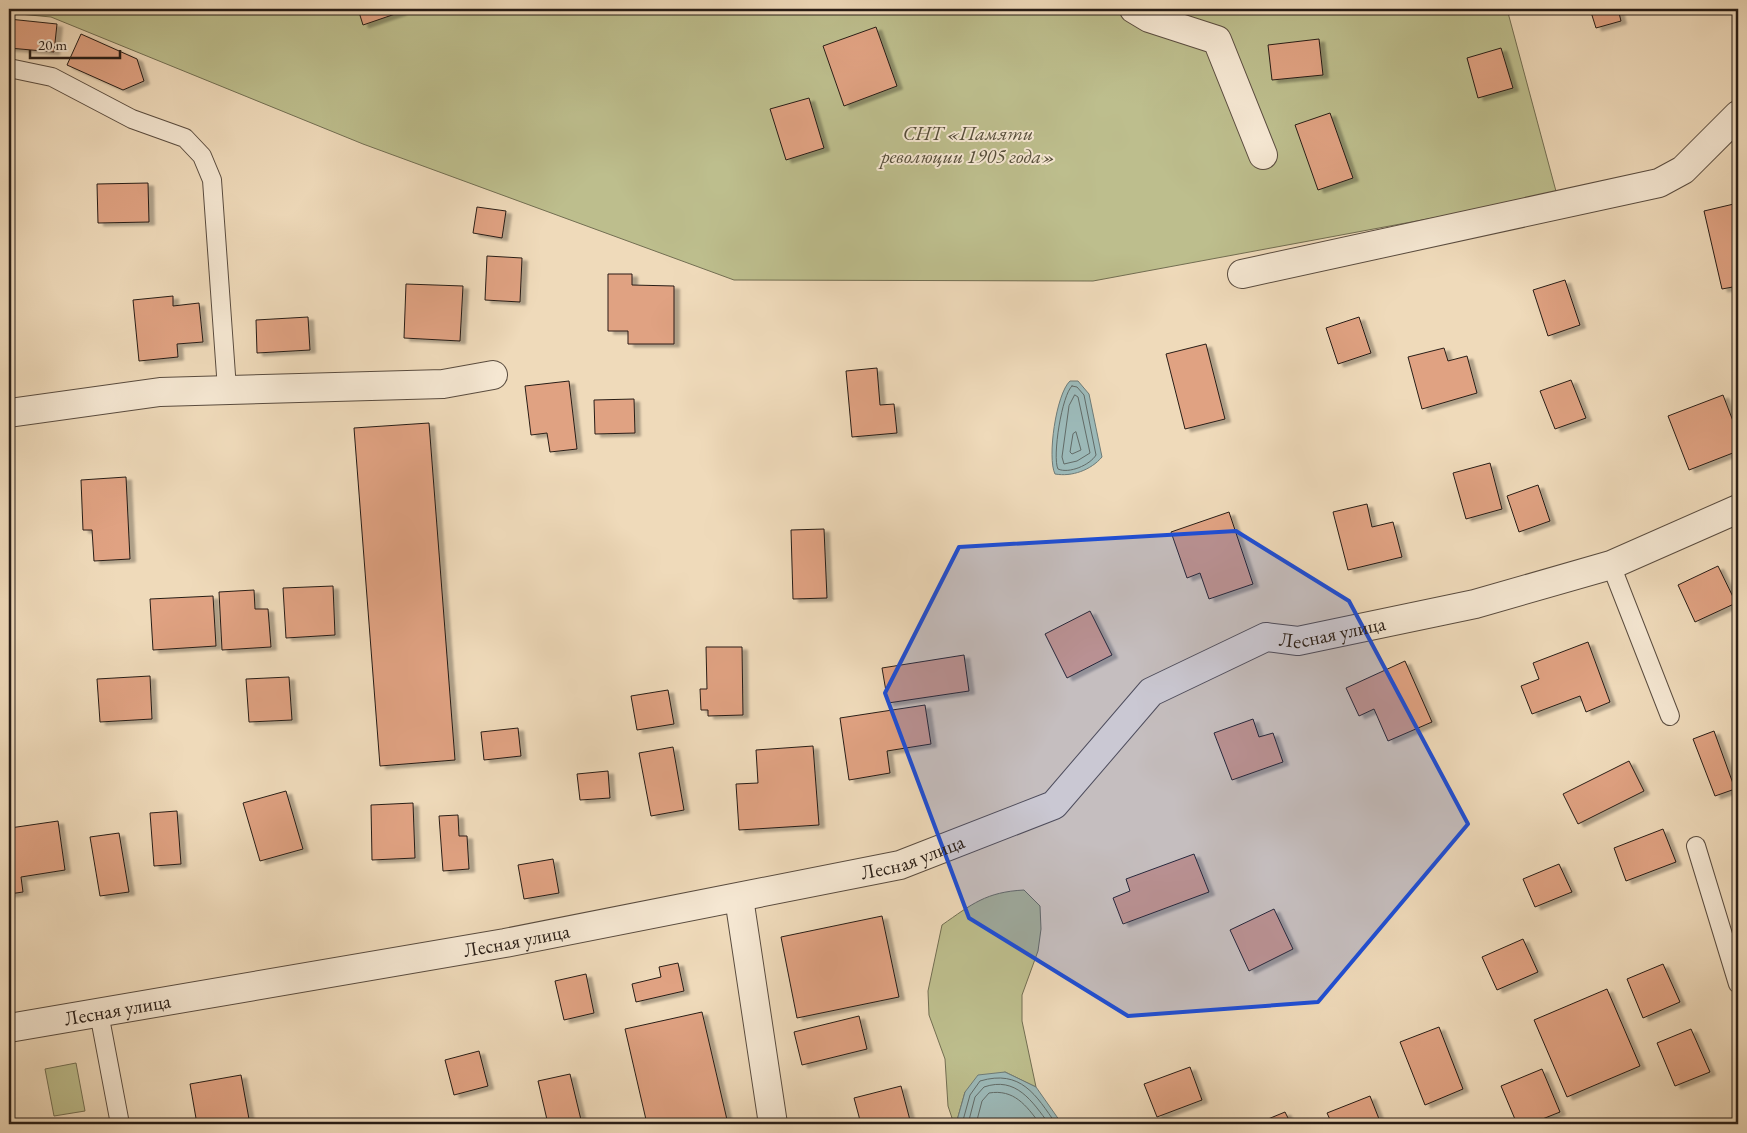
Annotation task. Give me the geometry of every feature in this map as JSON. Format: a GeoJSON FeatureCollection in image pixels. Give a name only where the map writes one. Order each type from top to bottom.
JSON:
{"type":"FeatureCollection","features":[{"type":"Feature","properties":{"kind":"street"},"geometry":{"type":"LineString","coordinates":[[1134,9],[1149,18],[1217,40],[1263,155]]}},
{"type":"Feature","properties":{"kind":"street"},"geometry":{"type":"LineString","coordinates":[[1242,274],[1659,183],[1683,170],[1738,114]]}},
{"type":"Feature","properties":{"kind":"street"},"geometry":{"type":"LineString","coordinates":[[9,413],[160,392],[443,384],[493,375]]}},
{"type":"Feature","properties":{"kind":"street","name":"Лесная улица"},"geometry":{"type":"LineString","coordinates":[[9,1028],[505,943],[900,865],[1054,805],[1151,692],[1266,637],[1298,641],[1466,606],[1611,565],[1738,509]]}},
{"type":"Feature","properties":{"kind":"street"},"geometry":{"type":"LineString","coordinates":[[739,898],[773,1124]]}},
{"type":"Feature","properties":{"kind":"lane"},"geometry":{"type":"LineString","coordinates":[[9,68],[52,77],[132,119],[184,138],[202,156],[212,180],[227,389]]}},
{"type":"Feature","properties":{"kind":"lane"},"geometry":{"type":"LineString","coordinates":[[1611,565],[1670,716]]}},
{"type":"Feature","properties":{"kind":"lane"},"geometry":{"type":"LineString","coordinates":[[1696,846],[1738,984]]}},
{"type":"Feature","properties":{"kind":"lane"},"geometry":{"type":"LineString","coordinates":[[99,1013],[120,1124]]}},
{"type":"Feature","properties":{"kind":"highlighted area"},"geometry":{"type":"Polygon","coordinates":[[[1236,531],[1349,601],[1468,824],[1318,1002],[1128,1016],[969,918],[885,693],[959,547],[1236,531]]]}},
{"type":"Feature","properties":{"kind":"green space","name":"СНТ «Памяти революции 1905 года»"},"geometry":{"type":"Polygon","coordinates":[[[9,9],[1507,9],[1557,195],[1093,281],[734,280],[363,144],[51,17],[9,13],[9,9]]]}},
{"type":"Feature","properties":{"kind":"green space"},"geometry":{"type":"Polygon","coordinates":[[[1024,890],[1040,906],[1041,929],[1038,951],[1022,995],[1022,1021],[1036,1087],[1005,1072],[965,1092],[956,1124],[954,1124],[948,1106],[945,1059],[929,1015],[928,991],[942,925],[971,905],[989,896],[1024,890]]]}},
{"type":"Feature","properties":{"kind":"green space"},"geometry":{"type":"Polygon","coordinates":[[[76,1063],[85,1111],[54,1116],[45,1069],[76,1063]]]}},
{"type":"Feature","properties":{"kind":"water"},"geometry":{"type":"Polygon","coordinates":[[[1070,381],[1078,381],[1089,394],[1102,457],[1098,462],[1081,472],[1061,475],[1055,474],[1053,466],[1054,426],[1061,399],[1070,381]]]}},
{"type":"Feature","properties":{"kind":"water"},"geometry":{"type":"Polygon","coordinates":[[[1005,1072],[1036,1087],[1062,1124],[956,1124],[965,1092],[978,1075],[1005,1072]]]}},
{"type":"Feature","properties":{"kind":"building"},"geometry":{"type":"Polygon","coordinates":[[[358,9],[400,9],[401,12],[363,25],[358,9]]]}},
{"type":"Feature","properties":{"kind":"building"},"geometry":{"type":"Polygon","coordinates":[[[1590,9],[1618,9],[1621,21],[1596,28],[1590,9]]]}},
{"type":"Feature","properties":{"kind":"building"},"geometry":{"type":"Polygon","coordinates":[[[9,19],[57,24],[54,52],[9,48],[9,19]]]}},
{"type":"Feature","properties":{"kind":"building"},"geometry":{"type":"Polygon","coordinates":[[[876,27],[897,86],[844,106],[823,46],[876,27]]]}},
{"type":"Feature","properties":{"kind":"building"},"geometry":{"type":"Polygon","coordinates":[[[81,34],[137,59],[144,81],[123,90],[67,65],[81,34]]]}},
{"type":"Feature","properties":{"kind":"building"},"geometry":{"type":"Polygon","coordinates":[[[1319,39],[1323,75],[1272,80],[1268,45],[1319,39]]]}},
{"type":"Feature","properties":{"kind":"building"},"geometry":{"type":"Polygon","coordinates":[[[1501,48],[1513,88],[1478,98],[1467,58],[1501,48]]]}},
{"type":"Feature","properties":{"kind":"building"},"geometry":{"type":"Polygon","coordinates":[[[809,98],[824,148],[786,160],[770,109],[809,98]]]}},
{"type":"Feature","properties":{"kind":"building"},"geometry":{"type":"Polygon","coordinates":[[[1330,113],[1353,178],[1318,190],[1295,125],[1330,113]]]}},
{"type":"Feature","properties":{"kind":"building"},"geometry":{"type":"Polygon","coordinates":[[[148,183],[149,222],[98,223],[97,184],[148,183]]]}},
{"type":"Feature","properties":{"kind":"building"},"geometry":{"type":"Polygon","coordinates":[[[1738,203],[1738,286],[1722,289],[1704,211],[1738,203]]]}},
{"type":"Feature","properties":{"kind":"building"},"geometry":{"type":"Polygon","coordinates":[[[477,207],[506,211],[502,238],[473,233],[477,207]]]}},
{"type":"Feature","properties":{"kind":"building"},"geometry":{"type":"Polygon","coordinates":[[[487,256],[522,258],[520,302],[485,300],[487,256]]]}},
{"type":"Feature","properties":{"kind":"building"},"geometry":{"type":"Polygon","coordinates":[[[608,274],[632,274],[632,285],[674,286],[674,344],[628,344],[628,331],[608,331],[608,274]]]}},
{"type":"Feature","properties":{"kind":"building"},"geometry":{"type":"Polygon","coordinates":[[[1565,280],[1580,325],[1548,336],[1533,290],[1565,280]]]}},
{"type":"Feature","properties":{"kind":"building"},"geometry":{"type":"Polygon","coordinates":[[[406,284],[463,286],[460,341],[404,338],[406,284]]]}},
{"type":"Feature","properties":{"kind":"building"},"geometry":{"type":"Polygon","coordinates":[[[173,296],[173,306],[199,303],[203,342],[177,344],[178,357],[139,361],[133,300],[173,296]]]}},
{"type":"Feature","properties":{"kind":"building"},"geometry":{"type":"Polygon","coordinates":[[[308,317],[310,350],[257,353],[256,320],[308,317]]]}},
{"type":"Feature","properties":{"kind":"building"},"geometry":{"type":"Polygon","coordinates":[[[1359,317],[1371,353],[1338,364],[1326,328],[1359,317]]]}},
{"type":"Feature","properties":{"kind":"building"},"geometry":{"type":"Polygon","coordinates":[[[1206,344],[1225,419],[1185,429],[1166,354],[1206,344]]]}},
{"type":"Feature","properties":{"kind":"building"},"geometry":{"type":"Polygon","coordinates":[[[1444,348],[1448,361],[1467,356],[1477,393],[1422,409],[1408,357],[1444,348]]]}},
{"type":"Feature","properties":{"kind":"building"},"geometry":{"type":"Polygon","coordinates":[[[877,368],[880,405],[894,404],[897,433],[852,437],[846,371],[877,368]]]}},
{"type":"Feature","properties":{"kind":"building"},"geometry":{"type":"Polygon","coordinates":[[[1571,380],[1586,418],[1555,429],[1540,391],[1571,380]]]}},
{"type":"Feature","properties":{"kind":"building"},"geometry":{"type":"Polygon","coordinates":[[[569,381],[577,449],[550,452],[547,433],[531,435],[525,386],[569,381]]]}},
{"type":"Feature","properties":{"kind":"building"},"geometry":{"type":"Polygon","coordinates":[[[1723,395],[1738,434],[1738,451],[1689,470],[1668,416],[1723,395]]]}},
{"type":"Feature","properties":{"kind":"building"},"geometry":{"type":"Polygon","coordinates":[[[634,399],[635,433],[595,434],[594,400],[634,399]]]}},
{"type":"Feature","properties":{"kind":"building"},"geometry":{"type":"Polygon","coordinates":[[[429,423],[455,760],[380,766],[354,428],[429,423]]]}},
{"type":"Feature","properties":{"kind":"building"},"geometry":{"type":"Polygon","coordinates":[[[1490,463],[1502,509],[1466,519],[1453,473],[1490,463]]]}},
{"type":"Feature","properties":{"kind":"building"},"geometry":{"type":"Polygon","coordinates":[[[126,477],[130,559],[94,561],[92,530],[83,530],[81,480],[126,477]]]}},
{"type":"Feature","properties":{"kind":"building"},"geometry":{"type":"Polygon","coordinates":[[[1538,485],[1550,521],[1519,532],[1507,496],[1538,485]]]}},
{"type":"Feature","properties":{"kind":"building"},"geometry":{"type":"Polygon","coordinates":[[[1367,504],[1372,527],[1393,522],[1402,557],[1348,570],[1333,512],[1367,504]]]}},
{"type":"Feature","properties":{"kind":"building"},"geometry":{"type":"Polygon","coordinates":[[[1229,512],[1253,584],[1209,599],[1200,573],[1187,578],[1171,532],[1229,512]]]}},
{"type":"Feature","properties":{"kind":"building"},"geometry":{"type":"Polygon","coordinates":[[[824,529],[827,598],[793,599],[791,530],[824,529]]]}},
{"type":"Feature","properties":{"kind":"building"},"geometry":{"type":"Polygon","coordinates":[[[1718,566],[1736,603],[1695,622],[1678,585],[1718,566]]]}},
{"type":"Feature","properties":{"kind":"building"},"geometry":{"type":"Polygon","coordinates":[[[333,586],[335,635],[286,638],[283,588],[333,586]]]}},
{"type":"Feature","properties":{"kind":"building"},"geometry":{"type":"Polygon","coordinates":[[[254,590],[255,609],[268,609],[271,647],[222,650],[219,592],[254,590]]]}},
{"type":"Feature","properties":{"kind":"building"},"geometry":{"type":"Polygon","coordinates":[[[213,596],[216,646],[153,650],[150,599],[213,596]]]}},
{"type":"Feature","properties":{"kind":"building"},"geometry":{"type":"Polygon","coordinates":[[[1090,611],[1112,655],[1067,678],[1045,634],[1090,611]]]}},
{"type":"Feature","properties":{"kind":"building"},"geometry":{"type":"Polygon","coordinates":[[[1588,642],[1610,702],[1586,712],[1580,696],[1532,714],[1521,686],[1539,679],[1533,663],[1588,642]]]}},
{"type":"Feature","properties":{"kind":"building"},"geometry":{"type":"Polygon","coordinates":[[[706,647],[742,647],[743,715],[708,716],[708,710],[701,710],[700,689],[707,689],[706,647]]]}},
{"type":"Feature","properties":{"kind":"building"},"geometry":{"type":"Polygon","coordinates":[[[964,655],[969,691],[888,703],[882,668],[964,655]]]}},
{"type":"Feature","properties":{"kind":"building"},"geometry":{"type":"Polygon","coordinates":[[[1405,661],[1432,722],[1388,741],[1374,709],[1359,716],[1346,688],[1405,661]]]}},
{"type":"Feature","properties":{"kind":"building"},"geometry":{"type":"Polygon","coordinates":[[[150,676],[152,719],[100,722],[97,679],[150,676]]]}},
{"type":"Feature","properties":{"kind":"building"},"geometry":{"type":"Polygon","coordinates":[[[289,677],[292,720],[249,722],[246,679],[289,677]]]}},
{"type":"Feature","properties":{"kind":"building"},"geometry":{"type":"Polygon","coordinates":[[[668,690],[674,724],[637,730],[631,696],[668,690]]]}},
{"type":"Feature","properties":{"kind":"building"},"geometry":{"type":"Polygon","coordinates":[[[925,705],[931,744],[887,751],[890,773],[849,780],[840,718],[925,705]]]}},
{"type":"Feature","properties":{"kind":"building"},"geometry":{"type":"Polygon","coordinates":[[[1253,719],[1259,737],[1273,733],[1283,762],[1232,780],[1214,733],[1253,719]]]}},
{"type":"Feature","properties":{"kind":"building"},"geometry":{"type":"Polygon","coordinates":[[[518,728],[521,756],[484,760],[481,732],[518,728]]]}},
{"type":"Feature","properties":{"kind":"building"},"geometry":{"type":"Polygon","coordinates":[[[1714,731],[1735,789],[1715,796],[1693,739],[1714,731]]]}},
{"type":"Feature","properties":{"kind":"building"},"geometry":{"type":"Polygon","coordinates":[[[813,746],[819,825],[739,830],[736,784],[758,783],[756,750],[813,746]]]}},
{"type":"Feature","properties":{"kind":"building"},"geometry":{"type":"Polygon","coordinates":[[[673,747],[684,810],[651,816],[639,753],[673,747]]]}},
{"type":"Feature","properties":{"kind":"building"},"geometry":{"type":"Polygon","coordinates":[[[1629,761],[1644,791],[1578,824],[1563,794],[1629,761]]]}},
{"type":"Feature","properties":{"kind":"building"},"geometry":{"type":"Polygon","coordinates":[[[608,771],[610,798],[580,800],[577,774],[608,771]]]}},
{"type":"Feature","properties":{"kind":"building"},"geometry":{"type":"Polygon","coordinates":[[[286,791],[303,849],[260,861],[243,803],[286,791]]]}},
{"type":"Feature","properties":{"kind":"building"},"geometry":{"type":"Polygon","coordinates":[[[413,803],[415,858],[372,860],[371,805],[413,803]]]}},
{"type":"Feature","properties":{"kind":"building"},"geometry":{"type":"Polygon","coordinates":[[[177,811],[181,864],[154,866],[150,813],[177,811]]]}},
{"type":"Feature","properties":{"kind":"building"},"geometry":{"type":"Polygon","coordinates":[[[458,815],[459,836],[467,836],[469,869],[443,871],[439,816],[458,815]]]}},
{"type":"Feature","properties":{"kind":"building"},"geometry":{"type":"Polygon","coordinates":[[[58,821],[65,870],[21,877],[23,892],[9,894],[9,846],[12,845],[10,828],[58,821]]]}},
{"type":"Feature","properties":{"kind":"building"},"geometry":{"type":"Polygon","coordinates":[[[1663,829],[1676,862],[1626,881],[1614,848],[1663,829]]]}},
{"type":"Feature","properties":{"kind":"building"},"geometry":{"type":"Polygon","coordinates":[[[119,833],[129,892],[100,896],[90,837],[119,833]]]}},
{"type":"Feature","properties":{"kind":"building"},"geometry":{"type":"Polygon","coordinates":[[[1194,854],[1209,892],[1123,924],[1113,898],[1130,891],[1126,879],[1194,854]]]}},
{"type":"Feature","properties":{"kind":"building"},"geometry":{"type":"Polygon","coordinates":[[[553,859],[559,893],[524,899],[518,865],[553,859]]]}},
{"type":"Feature","properties":{"kind":"building"},"geometry":{"type":"Polygon","coordinates":[[[1559,864],[1572,892],[1535,907],[1523,879],[1559,864]]]}},
{"type":"Feature","properties":{"kind":"building"},"geometry":{"type":"Polygon","coordinates":[[[1274,909],[1293,949],[1249,971],[1230,930],[1274,909]]]}},
{"type":"Feature","properties":{"kind":"building"},"geometry":{"type":"Polygon","coordinates":[[[882,916],[899,997],[797,1018],[781,937],[882,916]]]}},
{"type":"Feature","properties":{"kind":"building"},"geometry":{"type":"Polygon","coordinates":[[[1523,939],[1538,972],[1497,990],[1482,957],[1523,939]]]}},
{"type":"Feature","properties":{"kind":"building"},"geometry":{"type":"Polygon","coordinates":[[[678,963],[684,991],[636,1002],[632,984],[661,977],[659,967],[678,963]]]}},
{"type":"Feature","properties":{"kind":"building"},"geometry":{"type":"Polygon","coordinates":[[[1663,964],[1680,1002],[1643,1018],[1627,979],[1663,964]]]}},
{"type":"Feature","properties":{"kind":"building"},"geometry":{"type":"Polygon","coordinates":[[[586,974],[594,1013],[564,1020],[555,981],[586,974]]]}},
{"type":"Feature","properties":{"kind":"building"},"geometry":{"type":"Polygon","coordinates":[[[1607,989],[1640,1066],[1567,1097],[1534,1020],[1607,989]]]}},
{"type":"Feature","properties":{"kind":"building"},"geometry":{"type":"Polygon","coordinates":[[[702,1012],[728,1124],[647,1124],[625,1029],[702,1012]]]}},
{"type":"Feature","properties":{"kind":"building"},"geometry":{"type":"Polygon","coordinates":[[[859,1016],[867,1049],[802,1065],[794,1032],[859,1016]]]}},
{"type":"Feature","properties":{"kind":"building"},"geometry":{"type":"Polygon","coordinates":[[[1439,1027],[1463,1089],[1425,1105],[1400,1042],[1439,1027]]]}},
{"type":"Feature","properties":{"kind":"building"},"geometry":{"type":"Polygon","coordinates":[[[1691,1029],[1710,1072],[1675,1086],[1657,1043],[1691,1029]]]}},
{"type":"Feature","properties":{"kind":"building"},"geometry":{"type":"Polygon","coordinates":[[[479,1051],[488,1086],[454,1095],[445,1060],[479,1051]]]}},
{"type":"Feature","properties":{"kind":"building"},"geometry":{"type":"Polygon","coordinates":[[[1190,1067],[1202,1100],[1157,1117],[1144,1084],[1190,1067]]]}},
{"type":"Feature","properties":{"kind":"building"},"geometry":{"type":"Polygon","coordinates":[[[1542,1069],[1560,1112],[1530,1124],[1517,1124],[1501,1086],[1542,1069]]]}},
{"type":"Feature","properties":{"kind":"building"},"geometry":{"type":"Polygon","coordinates":[[[570,1074],[582,1124],[548,1124],[538,1081],[570,1074]]]}},
{"type":"Feature","properties":{"kind":"building"},"geometry":{"type":"Polygon","coordinates":[[[241,1075],[249,1119],[217,1124],[197,1124],[190,1084],[241,1075]]]}},
{"type":"Feature","properties":{"kind":"building"},"geometry":{"type":"Polygon","coordinates":[[[901,1086],[911,1124],[861,1124],[854,1098],[901,1086]]]}},
{"type":"Feature","properties":{"kind":"building"},"geometry":{"type":"Polygon","coordinates":[[[1370,1096],[1381,1124],[1332,1124],[1327,1113],[1370,1096]]]}},
{"type":"Feature","properties":{"kind":"building"},"geometry":{"type":"Polygon","coordinates":[[[1285,1112],[1291,1124],[1256,1124],[1285,1112]]]}}]}
